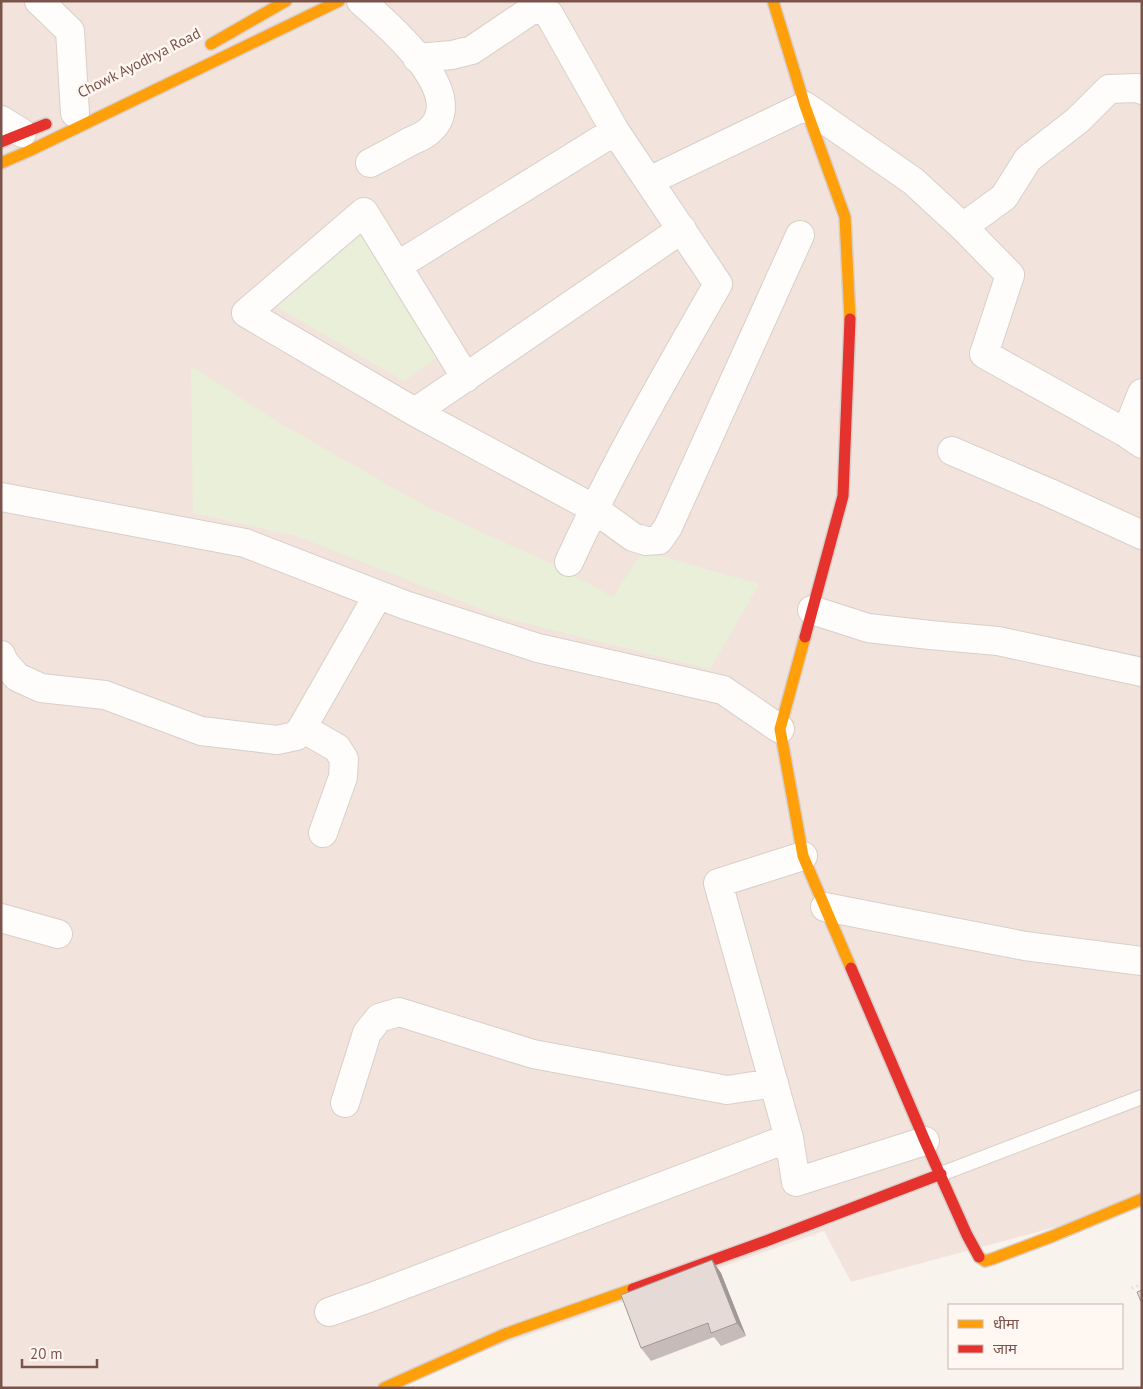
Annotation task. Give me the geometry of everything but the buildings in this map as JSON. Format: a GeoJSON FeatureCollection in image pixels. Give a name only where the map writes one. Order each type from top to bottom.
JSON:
{"type":"FeatureCollection","features":[{"type":"Feature","properties":{"kind":"street"},"geometry":{"type":"LineString","coordinates":[[8,132],[71,114],[70,31],[39,1]]}},
{"type":"Feature","properties":{"kind":"street","name":"Chowk Ayodhya Road"},"geometry":{"type":"LineString","coordinates":[[205,47],[286,1]]}},
{"type":"Feature","properties":{"kind":"street"},"geometry":{"type":"LineString","coordinates":[[1,162],[28,151],[339,1]]}},
{"type":"Feature","properties":{"kind":"street"},"geometry":{"type":"LineString","coordinates":[[361,1],[396,32],[417,58],[435,83],[442,105],[440,118],[428,132],[370,163]]}},
{"type":"Feature","properties":{"kind":"street"},"geometry":{"type":"LineString","coordinates":[[773,1],[805,106],[845,217],[851,332],[843,496],[780,729],[803,856],[925,1141],[980,1259],[985,1261],[1053,1236],[1142,1198]]}},
{"type":"Feature","properties":{"kind":"street"},"geometry":{"type":"LineString","coordinates":[[417,58],[452,55],[472,50],[530,11],[539,9],[549,14],[616,130],[718,284],[637,426],[594,508],[569,562]]}},
{"type":"Feature","properties":{"kind":"street"},"geometry":{"type":"LineString","coordinates":[[963,226],[1004,197],[1028,159],[1078,120],[1109,89],[1137,88],[1142,90]]}},
{"type":"Feature","properties":{"kind":"street"},"geometry":{"type":"LineString","coordinates":[[649,181],[805,106]]}},
{"type":"Feature","properties":{"kind":"street"},"geometry":{"type":"LineString","coordinates":[[805,106],[913,181],[963,226],[1010,275],[984,354],[1134,439],[1142,393]]}},
{"type":"Feature","properties":{"kind":"street"},"geometry":{"type":"LineString","coordinates":[[397,266],[616,130]]}},
{"type":"Feature","properties":{"kind":"street"},"geometry":{"type":"LineString","coordinates":[[466,378],[364,212],[246,313],[415,412],[594,508],[633,537],[646,541],[659,540],[668,527],[800,236]]}},
{"type":"Feature","properties":{"kind":"street"},"geometry":{"type":"LineString","coordinates":[[415,412],[682,229]]}},
{"type":"Feature","properties":{"kind":"street"},"geometry":{"type":"LineString","coordinates":[[952,451],[1142,535]]}},
{"type":"Feature","properties":{"kind":"street"},"geometry":{"type":"LineString","coordinates":[[1,497],[245,543],[405,605],[538,648],[723,690],[780,729]]}},
{"type":"Feature","properties":{"kind":"street"},"geometry":{"type":"LineString","coordinates":[[1,655],[4,662],[17,677],[41,688],[105,695],[201,731],[277,740],[296,736],[302,728],[378,595]]}},
{"type":"Feature","properties":{"kind":"street"},"geometry":{"type":"LineString","coordinates":[[812,610],[868,628],[930,636],[998,641],[1142,672]]}},
{"type":"Feature","properties":{"kind":"street"},"geometry":{"type":"LineString","coordinates":[[302,728],[337,748],[344,759],[343,777],[323,833]]}},
{"type":"Feature","properties":{"kind":"street"},"geometry":{"type":"LineString","coordinates":[[803,856],[718,883],[789,1138],[796,1182],[925,1141]]}},
{"type":"Feature","properties":{"kind":"street"},"geometry":{"type":"LineString","coordinates":[[825,907],[1024,946],[1142,961]]}},
{"type":"Feature","properties":{"kind":"street"},"geometry":{"type":"LineString","coordinates":[[1,918],[58,934]]}},
{"type":"Feature","properties":{"kind":"street"},"geometry":{"type":"LineString","coordinates":[[345,1103],[366,1033],[379,1018],[399,1012],[533,1054],[726,1090],[774,1083]]}},
{"type":"Feature","properties":{"kind":"street"},"geometry":{"type":"LineString","coordinates":[[329,1312],[789,1138]]}},
{"type":"Feature","properties":{"kind":"street"},"geometry":{"type":"LineString","coordinates":[[384,1388],[505,1334],[766,1241],[941,1174]]}},
{"type":"Feature","properties":{"kind":"lane"},"geometry":{"type":"LineString","coordinates":[[941,1174],[1142,1097]]}},
{"type":"Feature","properties":{"kind":"path"},"geometry":{"type":"LineString","coordinates":[[1132,1288],[1142,1284]]}},
{"type":"Feature","properties":{"kind":"shaded area"},"geometry":{"type":"Polygon","coordinates":[[[1,1],[1142,1],[1142,1204],[851,1282],[824,1231],[378,1388],[1,1388],[1,1]]]}},
{"type":"Feature","properties":{"kind":"green space"},"geometry":{"type":"Polygon","coordinates":[[[362,224],[438,357],[404,381],[277,307],[362,224]]]}},
{"type":"Feature","properties":{"kind":"green space"},"geometry":{"type":"Polygon","coordinates":[[[191,366],[281,424],[425,506],[554,565],[613,597],[643,551],[759,584],[710,669],[504,618],[296,536],[193,513],[191,366]]]}},
{"type":"Feature","properties":{"kind":"traffic: slow"},"geometry":{"type":"LineString","coordinates":[[211,44],[286,1]]}},
{"type":"Feature","properties":{"kind":"traffic: slow"},"geometry":{"type":"LineString","coordinates":[[1,163],[339,1]]}},
{"type":"Feature","properties":{"kind":"traffic: slow"},"geometry":{"type":"LineString","coordinates":[[773,1],[805,106],[845,217],[850,319]]}},
{"type":"Feature","properties":{"kind":"traffic: slow"},"geometry":{"type":"LineString","coordinates":[[805,637],[780,729],[803,856],[851,968]]}},
{"type":"Feature","properties":{"kind":"traffic: slow"},"geometry":{"type":"LineString","coordinates":[[979,1257],[985,1261],[992,1259],[1142,1199]]}},
{"type":"Feature","properties":{"kind":"traffic: slow"},"geometry":{"type":"LineString","coordinates":[[384,1388],[505,1334],[633,1289]]}},
{"type":"Feature","properties":{"kind":"traffic: jam"},"geometry":{"type":"LineString","coordinates":[[1,142],[46,124]]}},
{"type":"Feature","properties":{"kind":"traffic: jam"},"geometry":{"type":"LineString","coordinates":[[805,637],[843,496],[850,319]]}},
{"type":"Feature","properties":{"kind":"traffic: jam"},"geometry":{"type":"LineString","coordinates":[[851,968],[925,1141],[967,1235],[979,1257]]}},
{"type":"Feature","properties":{"kind":"traffic: jam"},"geometry":{"type":"LineString","coordinates":[[633,1289],[766,1241],[941,1174]]}}]}
